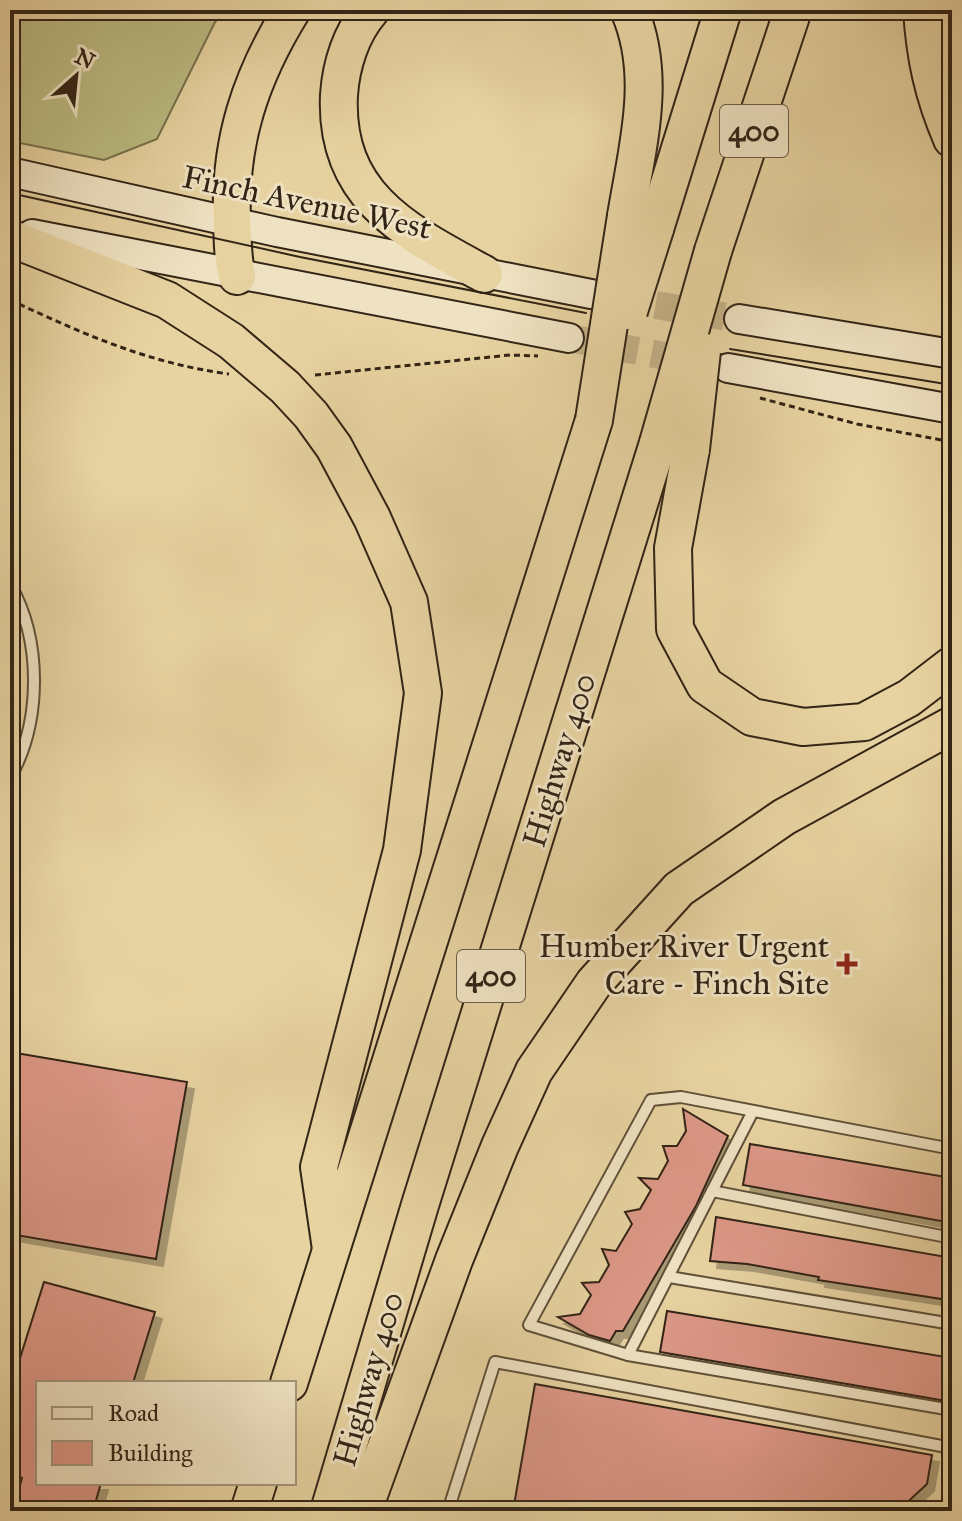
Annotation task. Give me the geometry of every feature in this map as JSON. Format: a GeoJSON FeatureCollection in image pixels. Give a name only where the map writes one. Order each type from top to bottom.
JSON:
{"type":"FeatureCollection","features":[{"type":"Feature","properties":{"kind":"highway"},"geometry":{"type":"LineString","coordinates":[[237,276],[230,251],[232,166],[239,132],[270,47],[292,10]]}},
{"type":"Feature","properties":{"kind":"highway"},"geometry":{"type":"LineString","coordinates":[[371,10],[349,45],[340,83],[338,116],[343,145],[354,172],[370,197],[403,228],[484,274]]}},
{"type":"Feature","properties":{"kind":"highway"},"geometry":{"type":"LineString","coordinates":[[629,10],[642,51],[644,82],[640,222]]}},
{"type":"Feature","properties":{"kind":"highway","name":"Highway 400"},"geometry":{"type":"LineString","coordinates":[[290,1381],[594,420],[640,222],[723,10]]}},
{"type":"Feature","properties":{"kind":"highway","name":"400"},"geometry":{"type":"LineString","coordinates":[[674,446],[713,251],[793,10]]}},
{"type":"Feature","properties":{"kind":"highway"},"geometry":{"type":"LineString","coordinates":[[922,10],[925,60],[936,101],[952,139]]}},
{"type":"Feature","properties":{"kind":"highway"},"geometry":{"type":"LineString","coordinates":[[10,238],[167,300],[231,341],[285,387],[311,415],[334,447],[372,518],[409,602],[423,693],[402,850],[319,1167],[331,1249]]}},
{"type":"Feature","properties":{"kind":"highway"},"geometry":{"type":"LineString","coordinates":[[674,446],[675,629],[705,685],[752,717],[803,727],[864,722],[909,698],[952,665]]}},
{"type":"Feature","properties":{"kind":"highway","name":"Highway 400"},"geometry":{"type":"LineString","coordinates":[[329,1511],[420,1205],[674,446]]}},
{"type":"Feature","properties":{"kind":"highway"},"geometry":{"type":"LineString","coordinates":[[363,1511],[454,1260],[500,1146],[534,1071],[594,983],[679,889],[784,817],[952,725]]}},
{"type":"Feature","properties":{"kind":"highway"},"geometry":{"type":"LineString","coordinates":[[249,1511],[257,1485]]}},
{"type":"Feature","properties":{"kind":"main road","name":"Finch Avenue West"},"geometry":{"type":"LineString","coordinates":[[10,172],[484,274],[591,294]]}},
{"type":"Feature","properties":{"kind":"main road"},"geometry":{"type":"LineString","coordinates":[[10,230],[569,338]]}},
{"type":"Feature","properties":{"kind":"main road"},"geometry":{"type":"LineString","coordinates":[[739,319],[952,354]]}},
{"type":"Feature","properties":{"kind":"main road"},"geometry":{"type":"LineString","coordinates":[[728,368],[952,409]]}},
{"type":"Feature","properties":{"kind":"lane"},"geometry":{"type":"LineString","coordinates":[[10,584],[17,596],[35,664],[31,717],[10,778]]}},
{"type":"Feature","properties":{"kind":"lane"},"geometry":{"type":"LineString","coordinates":[[952,1149],[681,1097],[651,1100],[529,1325],[628,1355],[952,1410]]}},
{"type":"Feature","properties":{"kind":"lane"},"geometry":{"type":"LineString","coordinates":[[628,1355],[752,1113]]}},
{"type":"Feature","properties":{"kind":"lane"},"geometry":{"type":"LineString","coordinates":[[712,1191],[952,1238]]}},
{"type":"Feature","properties":{"kind":"lane"},"geometry":{"type":"LineString","coordinates":[[669,1277],[952,1324]]}},
{"type":"Feature","properties":{"kind":"lane"},"geometry":{"type":"LineString","coordinates":[[448,1511],[495,1362],[952,1448]]}},
{"type":"Feature","properties":{"kind":"path"},"geometry":{"type":"LineString","coordinates":[[10,300],[128,352],[195,369],[235,375]]}},
{"type":"Feature","properties":{"kind":"path"},"geometry":{"type":"LineString","coordinates":[[315,375],[510,355],[541,356]]}},
{"type":"Feature","properties":{"kind":"path"},"geometry":{"type":"LineString","coordinates":[[748,394],[786,408],[952,442]]}},
{"type":"Feature","properties":{"kind":"green space"},"geometry":{"type":"Polygon","coordinates":[[[10,10],[227,10],[215,22],[157,139],[104,160],[10,141],[10,10]]]}},
{"type":"Feature","properties":{"kind":"building"},"geometry":{"type":"Polygon","coordinates":[[[10,1052],[187,1082],[156,1259],[10,1234],[10,1052]]]}},
{"type":"Feature","properties":{"kind":"building"},"geometry":{"type":"Polygon","coordinates":[[[683,1109],[728,1136],[696,1206],[623,1331],[616,1331],[610,1341],[589,1335],[558,1317],[580,1314],[591,1295],[582,1283],[599,1282],[609,1265],[602,1249],[616,1251],[632,1224],[625,1212],[640,1209],[651,1190],[639,1178],[658,1179],[668,1161],[663,1146],[677,1146],[686,1131],[683,1109]]]}},
{"type":"Feature","properties":{"kind":"building"},"geometry":{"type":"Polygon","coordinates":[[[750,1144],[952,1178],[952,1223],[743,1185],[750,1144]]]}},
{"type":"Feature","properties":{"kind":"building"},"geometry":{"type":"Polygon","coordinates":[[[716,1217],[952,1258],[948,1300],[818,1280],[819,1277],[747,1264],[710,1261],[716,1217]]]}},
{"type":"Feature","properties":{"kind":"building"},"geometry":{"type":"Polygon","coordinates":[[[44,1282],[155,1312],[134,1381],[36,1381],[36,1485],[100,1485],[93,1511],[50,1511],[16,1500],[22,1478],[10,1474],[10,1390],[44,1282]]]}},
{"type":"Feature","properties":{"kind":"building"},"geometry":{"type":"Polygon","coordinates":[[[667,1311],[952,1358],[952,1402],[660,1352],[667,1311]]]}},
{"type":"Feature","properties":{"kind":"building"},"geometry":{"type":"Polygon","coordinates":[[[535,1384],[932,1455],[927,1484],[898,1511],[513,1511],[535,1384]]]}},
{"type":"Feature","properties":{"kind":"tunnel"},"geometry":{"type":"LineString","coordinates":[[614,298],[739,319]]}},
{"type":"Feature","properties":{"kind":"tunnel"},"geometry":{"type":"LineString","coordinates":[[569,338],[702,363]]}},
{"type":"Feature","properties":{"kind":"tram line"},"geometry":{"type":"LineString","coordinates":[[10,193],[300,257],[586,313]]}},
{"type":"Feature","properties":{"kind":"tram line"},"geometry":{"type":"LineString","coordinates":[[730,349],[952,385]]}},
{"type":"Feature","properties":{"kind":"place","name":"Humber River Urgent Care - Finch Site"},"geometry":{"type":"Point","coordinates":[847,964]}}]}
